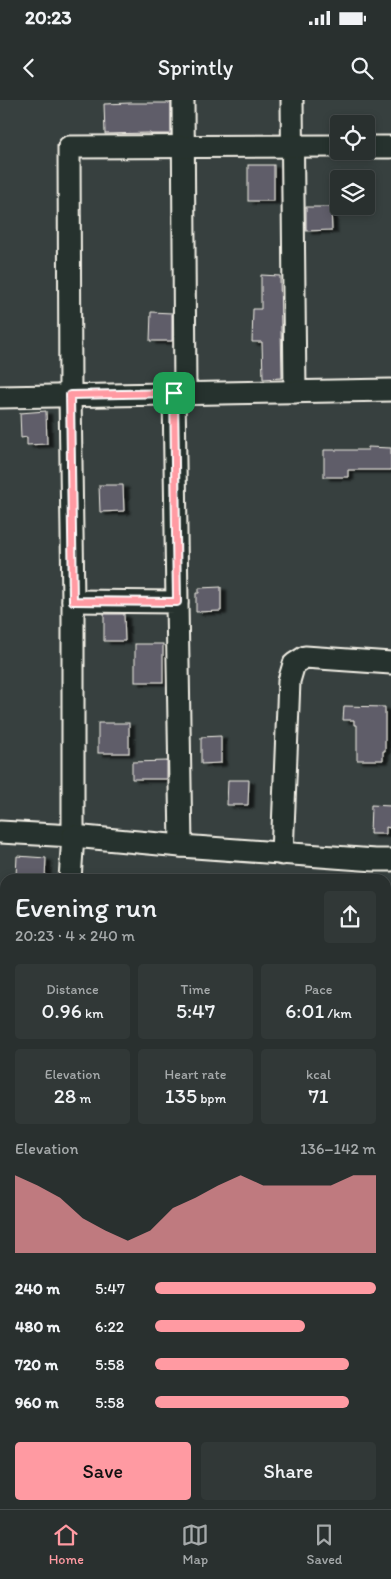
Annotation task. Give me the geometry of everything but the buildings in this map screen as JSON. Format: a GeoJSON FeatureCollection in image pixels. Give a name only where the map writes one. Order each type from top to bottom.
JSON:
{"type":"FeatureCollection","features":[{"type":"Feature","properties":{"kind":"street"},"geometry":{"type":"LineString","coordinates":[[181,846],[177,602],[183,100]]}},
{"type":"Feature","properties":{"kind":"street"},"geometry":{"type":"LineString","coordinates":[[292,100],[295,392]]}},
{"type":"Feature","properties":{"kind":"street"},"geometry":{"type":"LineString","coordinates":[[70,874],[73,601],[69,147],[330,146]]}},
{"type":"Feature","properties":{"kind":"street"},"geometry":{"type":"LineString","coordinates":[[375,147],[391,147]]}},
{"type":"Feature","properties":{"kind":"street"},"geometry":{"type":"LineString","coordinates":[[0,397],[391,390]]}},
{"type":"Feature","properties":{"kind":"street"},"geometry":{"type":"LineString","coordinates":[[73,601],[177,602]]}},
{"type":"Feature","properties":{"kind":"street"},"geometry":{"type":"LineString","coordinates":[[282,854],[289,681],[294,664],[305,657],[391,663]]}},
{"type":"Feature","properties":{"kind":"street"},"geometry":{"type":"LineString","coordinates":[[0,832],[72,836],[282,854],[391,860]]}},
{"type":"Feature","properties":{"kind":"route"},"geometry":{"type":"LineString","coordinates":[[174,393],[177,602],[73,601],[70,395],[174,393]]}}]}
